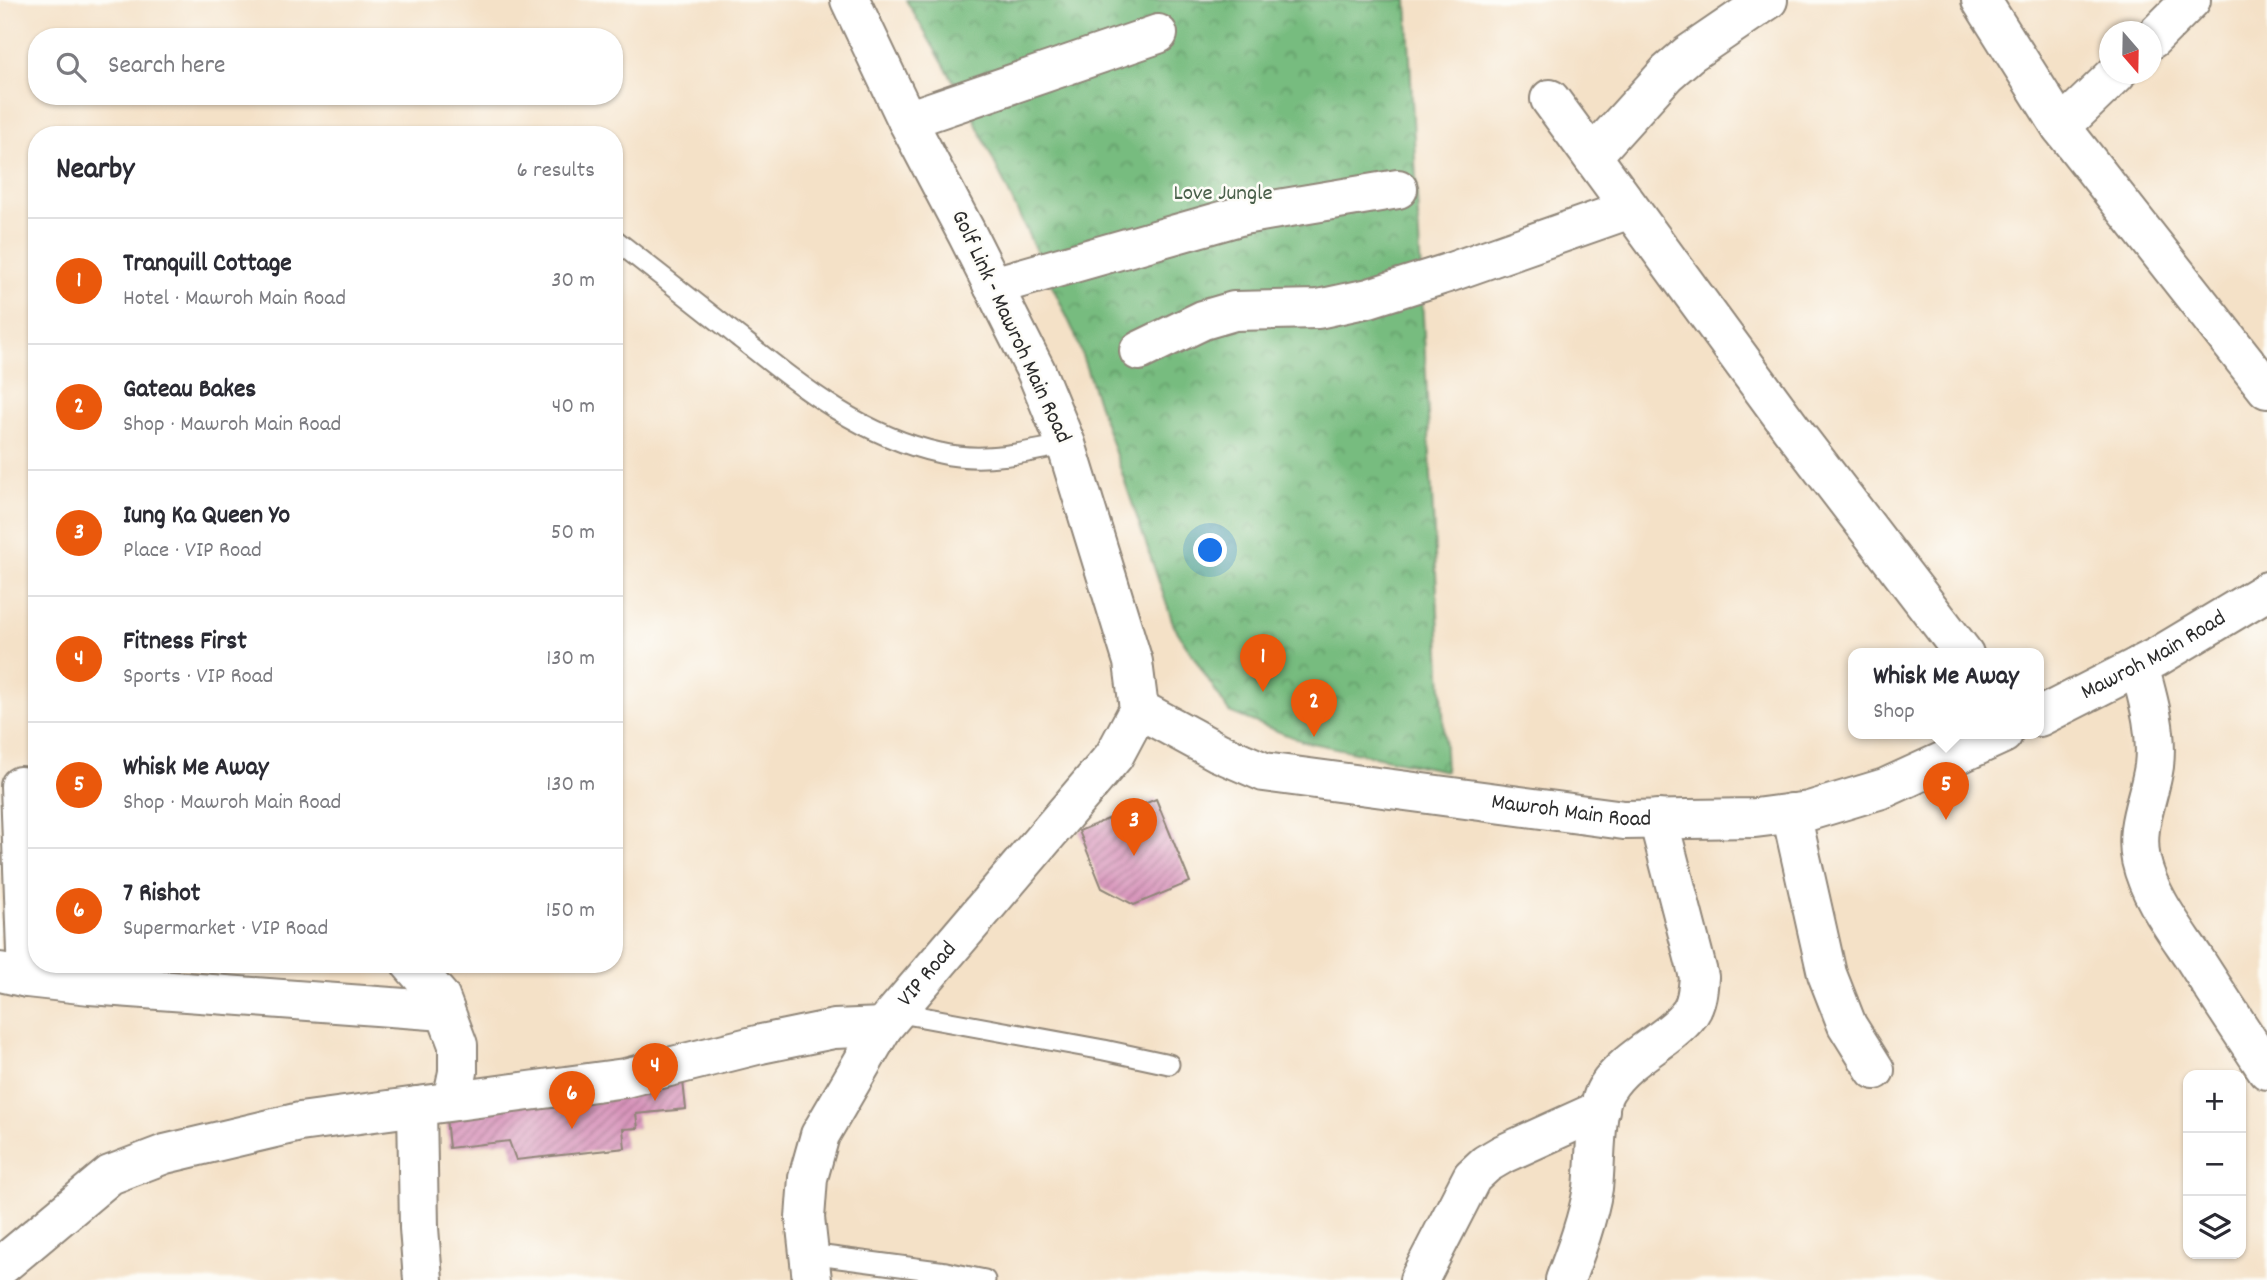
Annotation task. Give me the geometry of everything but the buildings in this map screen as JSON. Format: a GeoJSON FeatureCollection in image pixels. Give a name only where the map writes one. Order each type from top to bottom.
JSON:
{"type":"FeatureCollection","features":[{"type":"Feature","properties":{"kind":"street","name":"Golf Link - Mawroh Main Road"},"geometry":{"type":"LineString","coordinates":[[850,0],[907,120],[1036,371],[1066,444],[1133,662],[1139,709]]}},
{"type":"Feature","properties":{"kind":"street"},"geometry":{"type":"LineString","coordinates":[[1592,156],[1667,73],[1689,54],[1768,0]]}},
{"type":"Feature","properties":{"kind":"street"},"geometry":{"type":"LineString","coordinates":[[1981,0],[2061,127],[2267,389]]}},
{"type":"Feature","properties":{"kind":"street"},"geometry":{"type":"LineString","coordinates":[[2162,28],[2191,0]]}},
{"type":"Feature","properties":{"kind":"street"},"geometry":{"type":"LineString","coordinates":[[907,120],[1158,34]]}},
{"type":"Feature","properties":{"kind":"street"},"geometry":{"type":"LineString","coordinates":[[2061,127],[2106,84]]}},
{"type":"Feature","properties":{"kind":"street"},"geometry":{"type":"LineString","coordinates":[[1550,99],[1791,428],[1959,648]]}},
{"type":"Feature","properties":{"kind":"street"},"geometry":{"type":"LineString","coordinates":[[993,286],[1243,215],[1398,188]]}},
{"type":"Feature","properties":{"kind":"street"},"geometry":{"type":"LineString","coordinates":[[1139,351],[1203,320],[1234,311],[1318,309],[1369,298],[1630,209]]}},
{"type":"Feature","properties":{"kind":"street","name":"Mawroh Main Road"},"geometry":{"type":"LineString","coordinates":[[2044,714],[2139,666],[2267,591]]}},
{"type":"Feature","properties":{"kind":"street"},"geometry":{"type":"LineString","coordinates":[[2139,666],[2155,737],[2154,767],[2138,827],[2141,859],[2147,878],[2177,933],[2267,1070]]}},
{"type":"Feature","properties":{"kind":"street","name":"Mawroh Main Road"},"geometry":{"type":"LineString","coordinates":[[1139,709],[1218,752],[1264,772],[1625,820],[1755,818],[1809,811],[1885,788],[1992,739]]}},
{"type":"Feature","properties":{"kind":"street","name":"VIP Road"},"geometry":{"type":"LineString","coordinates":[[811,1267],[805,1218],[808,1178],[820,1136],[889,1020],[1114,756],[1139,709]]}},
{"type":"Feature","properties":{"kind":"street"},"geometry":{"type":"LineString","coordinates":[[20,786],[28,849]]}},
{"type":"Feature","properties":{"kind":"street"},"geometry":{"type":"LineString","coordinates":[[1791,813],[1827,974],[1847,1025],[1875,1070]]}},
{"type":"Feature","properties":{"kind":"street"},"geometry":{"type":"LineString","coordinates":[[1565,1280],[1583,1227],[1592,1189],[1604,1091],[1619,1071],[1692,1011],[1698,994],[1699,977],[1658,819]]}},
{"type":"Feature","properties":{"kind":"street"},"geometry":{"type":"LineString","coordinates":[[28,878],[13,975],[90,985],[445,1011]]}},
{"type":"Feature","properties":{"kind":"street"},"geometry":{"type":"LineString","coordinates":[[419,973],[440,997],[458,1045],[458,1072],[434,1104],[419,1228],[423,1280]]}},
{"type":"Feature","properties":{"kind":"street"},"geometry":{"type":"LineString","coordinates":[[0,1267],[110,1175],[154,1158],[300,1122],[625,1078],[761,1044],[889,1020]]}},
{"type":"Feature","properties":{"kind":"street"},"geometry":{"type":"LineString","coordinates":[[1419,1280],[1472,1177],[1503,1154],[1600,1110]]}},
{"type":"Feature","properties":{"kind":"lane"},"geometry":{"type":"LineString","coordinates":[[623,246],[829,406],[885,436],[942,454],[987,457],[1066,444]]}},
{"type":"Feature","properties":{"kind":"lane"},"geometry":{"type":"LineString","coordinates":[[889,1020],[1104,1050],[1169,1064]]}},
{"type":"Feature","properties":{"kind":"lane"},"geometry":{"type":"LineString","coordinates":[[811,1267],[946,1272],[985,1280]]}},
{"type":"Feature","properties":{"kind":"green space","name":"Love Jungle"},"geometry":{"type":"Polygon","coordinates":[[[906,0],[1407,0],[1446,771],[1302,741],[1229,712],[1174,626],[1074,332],[968,106],[906,0]]]}},
{"type":"Feature","properties":{"kind":"place","name":"Tranquill Cottage"},"geometry":{"type":"Point","coordinates":[1263,692]}},
{"type":"Feature","properties":{"kind":"place","name":"Gateau Bakes"},"geometry":{"type":"Point","coordinates":[1314,737]}},
{"type":"Feature","properties":{"kind":"place","name":"Whisk Me Away"},"geometry":{"type":"Point","coordinates":[1946,820]}},
{"type":"Feature","properties":{"kind":"place","name":"Iung Ka Queen Yo"},"geometry":{"type":"Point","coordinates":[1134,856]}},
{"type":"Feature","properties":{"kind":"place","name":"Fitness First"},"geometry":{"type":"Point","coordinates":[655,1101]}},
{"type":"Feature","properties":{"kind":"place","name":"7 Rishot"},"geometry":{"type":"Point","coordinates":[572,1129]}}]}
